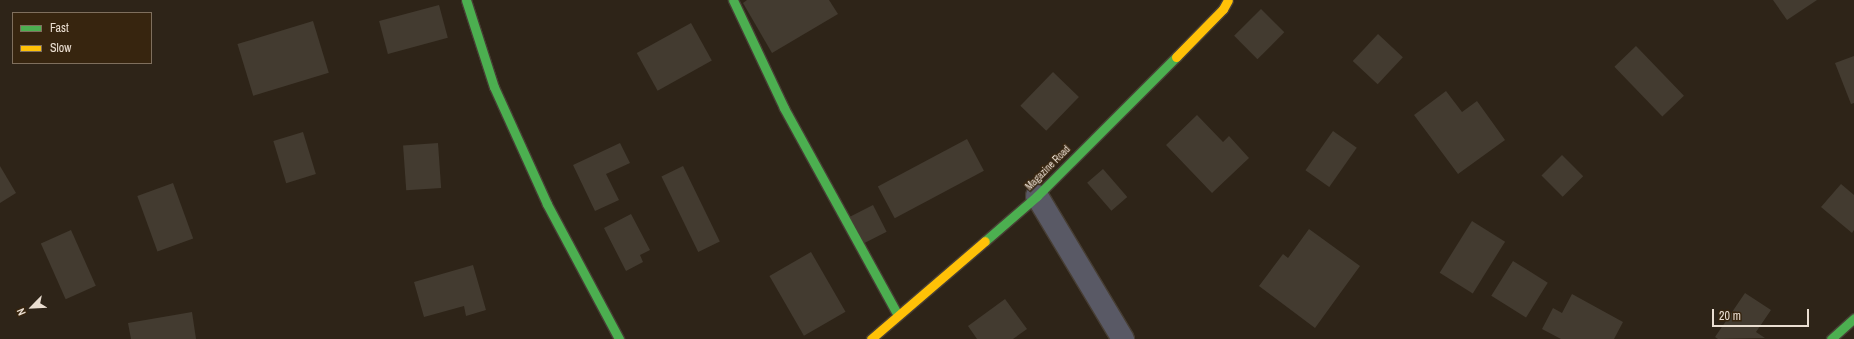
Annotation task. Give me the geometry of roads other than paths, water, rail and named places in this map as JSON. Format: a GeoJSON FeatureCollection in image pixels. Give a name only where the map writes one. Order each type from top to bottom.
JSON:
{"type":"FeatureCollection","features":[{"type":"Feature","properties":{"kind":"street"},"geometry":{"type":"LineString","coordinates":[[466,0],[497,94],[547,204],[619,339]]}},
{"type":"Feature","properties":{"kind":"street"},"geometry":{"type":"LineString","coordinates":[[733,0],[784,108],[898,315]]}},
{"type":"Feature","properties":{"kind":"street","name":"Magazine Road"},"geometry":{"type":"LineString","coordinates":[[871,339],[1037,196],[1223,9],[1228,0]]}},
{"type":"Feature","properties":{"kind":"street"},"geometry":{"type":"LineString","coordinates":[[1037,196],[1123,339]]}},
{"type":"Feature","properties":{"kind":"street"},"geometry":{"type":"LineString","coordinates":[[1830,339],[1854,318]]}}]}
